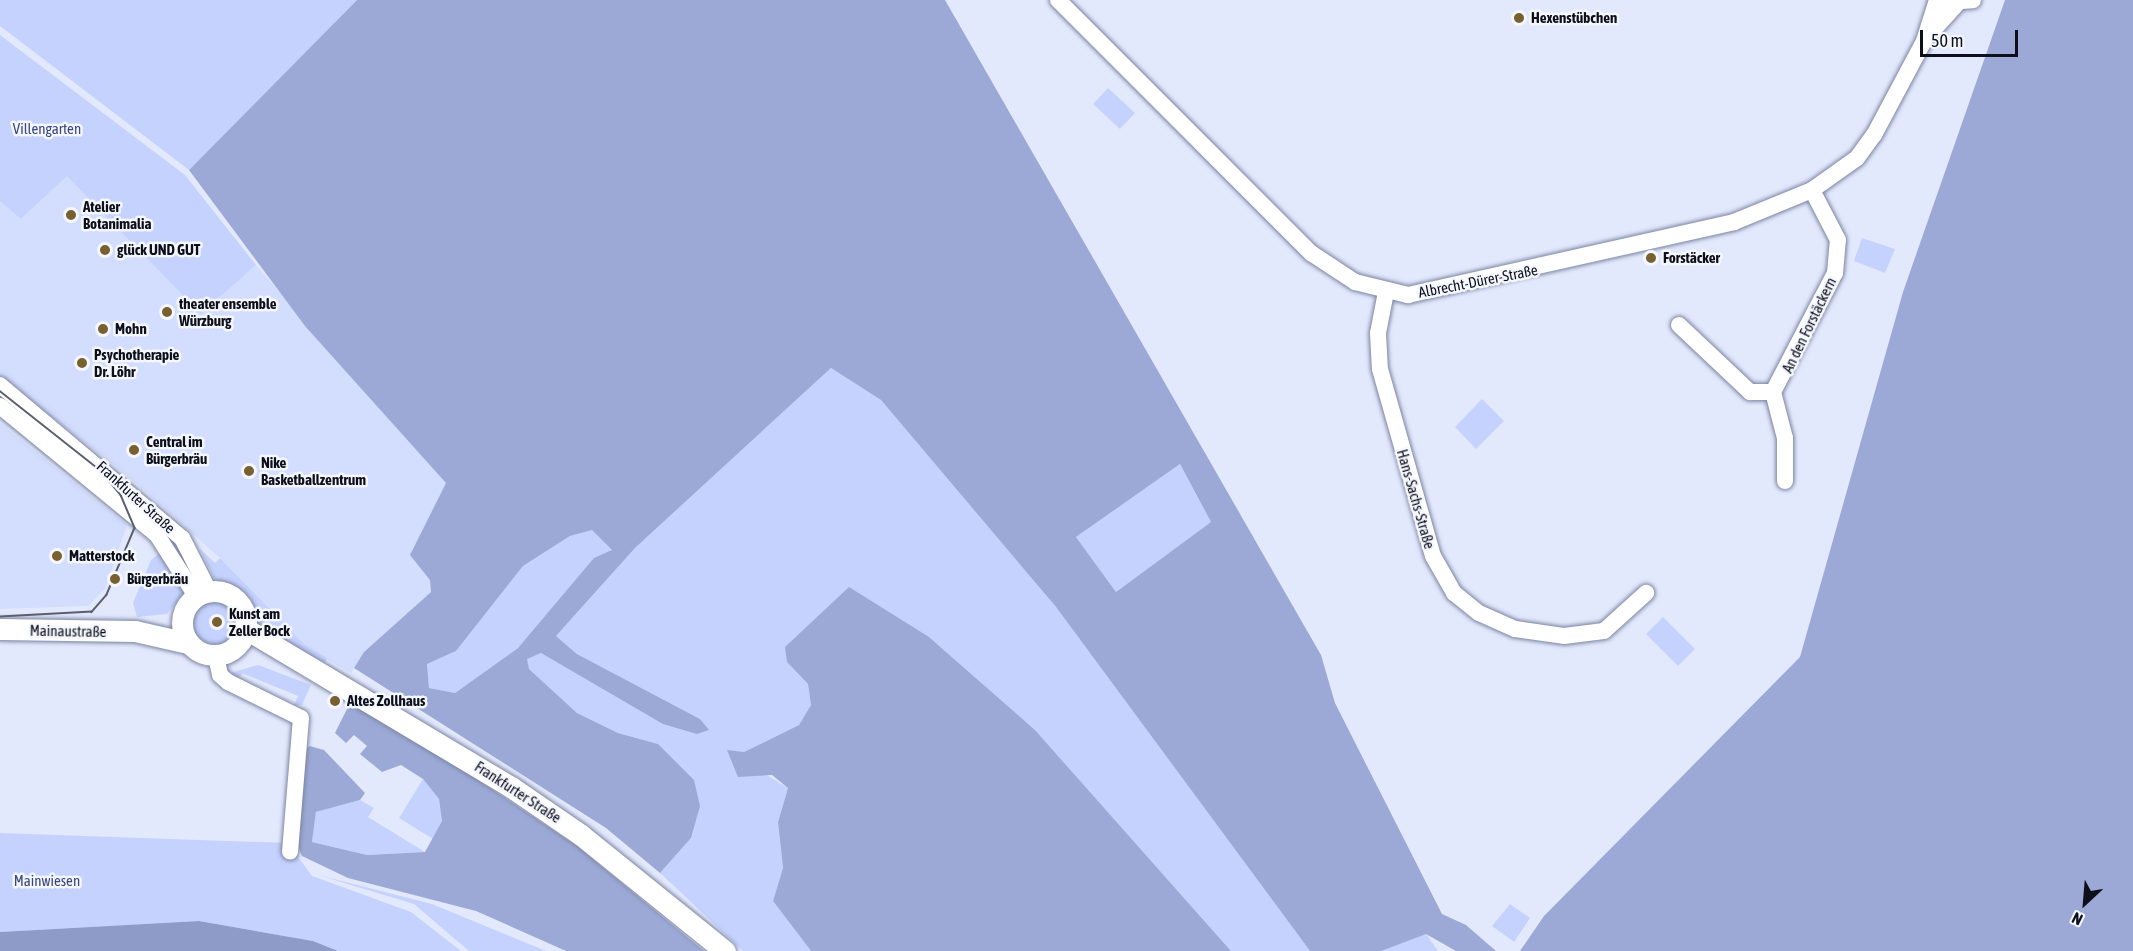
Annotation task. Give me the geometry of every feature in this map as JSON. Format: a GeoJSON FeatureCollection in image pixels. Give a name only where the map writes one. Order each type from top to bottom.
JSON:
{"type":"FeatureCollection","features":[{"type":"Feature","properties":{"kind":"main road"},"geometry":{"type":"LineString","coordinates":[[203,593],[237,601],[242,636],[218,663],[188,643],[182,617],[203,593]]}},
{"type":"Feature","properties":{"kind":"main road","name":"Mainaustraße"},"geometry":{"type":"LineString","coordinates":[[135,631],[146,623],[182,617]]}},
{"type":"Feature","properties":{"kind":"main road","name":"Mainaustraße"},"geometry":{"type":"LineString","coordinates":[[0,629],[135,631],[188,643]]}},
{"type":"Feature","properties":{"kind":"main road","name":"Frankfurter Straße"},"geometry":{"type":"LineString","coordinates":[[242,636],[293,658],[520,793],[634,875],[725,951]]}},
{"type":"Feature","properties":{"kind":"street","name":"Albrecht-Dürer-Straße"},"geometry":{"type":"LineString","coordinates":[[1058,0],[1311,253],[1338,273],[1386,292],[1442,291],[1533,271],[1734,222],[1812,190],[1857,158],[1887,114],[1924,41],[1950,2]]}},
{"type":"Feature","properties":{"kind":"street","name":"Albrecht-Dürer-Straße"},"geometry":{"type":"LineString","coordinates":[[1924,41],[1937,0]]}},
{"type":"Feature","properties":{"kind":"street"},"geometry":{"type":"LineString","coordinates":[[1950,2],[1973,0]]}},
{"type":"Feature","properties":{"kind":"street","name":"An den Forstäckern"},"geometry":{"type":"LineString","coordinates":[[1773,392],[1837,265],[1835,232],[1812,190]]}},
{"type":"Feature","properties":{"kind":"street","name":"Hans-Sachs-Straße"},"geometry":{"type":"LineString","coordinates":[[1386,292],[1378,333],[1380,369],[1433,556],[1454,593],[1479,613],[1515,629],[1564,636],[1604,631],[1646,592]]}},
{"type":"Feature","properties":{"kind":"street"},"geometry":{"type":"LineString","coordinates":[[1679,325],[1750,392],[1773,392],[1785,438],[1785,481]]}},
{"type":"Feature","properties":{"kind":"street","name":"Frankfurter Straße"},"geometry":{"type":"LineString","coordinates":[[0,385],[39,424],[182,538],[203,593]]}},
{"type":"Feature","properties":{"kind":"street","name":"Frankfurter Straße"},"geometry":{"type":"LineString","coordinates":[[0,406],[39,424]]}},
{"type":"Feature","properties":{"kind":"street"},"geometry":{"type":"LineString","coordinates":[[218,663],[228,682],[301,718],[290,852]]}},
{"type":"Feature","properties":{"kind":"shaded area"},"geometry":{"type":"Polygon","coordinates":[[[357,0],[945,0],[1321,655],[1335,703],[1442,914],[1466,925],[1496,951],[1456,951],[1426,934],[1381,951],[1310,951],[1056,607],[881,400],[831,368],[635,548],[556,636],[577,654],[700,719],[709,730],[697,734],[663,724],[541,653],[527,659],[529,669],[577,713],[618,733],[658,744],[694,780],[700,806],[691,838],[660,873],[606,828],[354,668],[364,652],[431,592],[430,580],[410,555],[446,483],[305,326],[189,170],[357,0]],[[1180,464],[1076,537],[1116,592],[1211,522],[1180,464]],[[592,530],[570,536],[523,566],[456,651],[427,664],[429,688],[455,693],[518,648],[594,558],[612,550],[592,530]]]}},
{"type":"Feature","properties":{"kind":"shaded area"},"geometry":{"type":"Polygon","coordinates":[[[2005,0],[2133,0],[2133,951],[1520,951],[1544,916],[1800,657],[1903,292],[2005,0]]]}},
{"type":"Feature","properties":{"kind":"shaded area"},"geometry":{"type":"Polygon","coordinates":[[[67,175],[201,314],[256,265],[446,483],[411,554],[430,580],[431,592],[364,652],[351,673],[310,650],[220,558],[128,476],[0,377],[0,201],[22,219],[67,175]]]}},
{"type":"Feature","properties":{"kind":"shaded area"},"geometry":{"type":"Polygon","coordinates":[[[0,423],[127,525],[105,589],[88,606],[0,609],[0,423]]]}},
{"type":"Feature","properties":{"kind":"shaded area"},"geometry":{"type":"Polygon","coordinates":[[[849,587],[929,637],[1035,730],[1231,951],[811,951],[773,901],[783,868],[778,822],[788,788],[772,775],[738,777],[727,750],[744,752],[799,725],[811,705],[808,684],[787,662],[785,647],[849,587]]]}},
{"type":"Feature","properties":{"kind":"shaded area"},"geometry":{"type":"Polygon","coordinates":[[[350,703],[433,750],[577,846],[704,951],[566,951],[476,911],[348,878],[302,856],[298,846],[306,749],[310,746],[324,750],[365,793],[360,800],[316,812],[312,842],[367,855],[425,852],[442,821],[439,799],[423,779],[401,765],[382,772],[360,754],[367,746],[354,735],[346,743],[335,733],[350,703]]]}},
{"type":"Feature","properties":{"kind":"shaded area"},"geometry":{"type":"Polygon","coordinates":[[[199,921],[313,941],[338,951],[0,951],[0,932],[199,921]]]}},
{"type":"Feature","properties":{"kind":"green space"},"geometry":{"type":"Polygon","coordinates":[[[0,0],[357,0],[189,170],[0,26],[0,0]]]}},
{"type":"Feature","properties":{"kind":"green space","name":"Villengarten"},"geometry":{"type":"Polygon","coordinates":[[[0,35],[185,175],[256,265],[201,314],[67,176],[21,219],[0,201],[0,35]]]}},
{"type":"Feature","properties":{"kind":"green space"},"geometry":{"type":"Polygon","coordinates":[[[1108,88],[1135,113],[1120,129],[1093,104],[1108,88]]]}},
{"type":"Feature","properties":{"kind":"green space"},"geometry":{"type":"Polygon","coordinates":[[[1862,238],[1895,249],[1885,273],[1854,261],[1862,238]]]}},
{"type":"Feature","properties":{"kind":"green space"},"geometry":{"type":"Polygon","coordinates":[[[831,368],[881,400],[1056,607],[1310,951],[1231,951],[1035,730],[929,637],[787,662],[808,684],[811,705],[799,725],[744,752],[728,751],[788,788],[778,822],[783,868],[773,901],[811,951],[743,951],[660,873],[691,838],[658,744],[618,733],[577,713],[529,669],[526,659],[541,653],[617,696],[708,730],[700,719],[577,654],[556,636],[635,548],[831,368]]]}},
{"type":"Feature","properties":{"kind":"green space"},"geometry":{"type":"Polygon","coordinates":[[[1482,399],[1504,421],[1476,449],[1455,427],[1482,399]]]}},
{"type":"Feature","properties":{"kind":"green space"},"geometry":{"type":"Polygon","coordinates":[[[1180,464],[1211,522],[1116,592],[1076,537],[1180,464]]]}},
{"type":"Feature","properties":{"kind":"green space"},"geometry":{"type":"Polygon","coordinates":[[[592,530],[612,550],[518,648],[455,693],[429,688],[427,664],[456,651],[523,566],[570,536],[592,530]]]}},
{"type":"Feature","properties":{"kind":"green space"},"geometry":{"type":"Polygon","coordinates":[[[200,549],[215,563],[220,558],[305,645],[327,658],[325,663],[260,629],[246,599],[214,578],[200,549]]]}},
{"type":"Feature","properties":{"kind":"green space"},"geometry":{"type":"Polygon","coordinates":[[[160,553],[184,594],[167,614],[137,617],[133,603],[151,560],[160,553]]]}},
{"type":"Feature","properties":{"kind":"green space"},"geometry":{"type":"Polygon","coordinates":[[[214,597],[224,599],[233,605],[239,614],[241,624],[239,634],[233,643],[224,649],[214,651],[204,649],[195,643],[189,634],[187,624],[189,614],[195,605],[204,599],[214,597]]]}},
{"type":"Feature","properties":{"kind":"green space"},"geometry":{"type":"Polygon","coordinates":[[[1663,617],[1695,649],[1678,666],[1646,634],[1663,617]]]}},
{"type":"Feature","properties":{"kind":"green space"},"geometry":{"type":"Polygon","coordinates":[[[258,665],[311,685],[302,705],[294,705],[298,696],[242,673],[238,681],[230,673],[258,665]]]}},
{"type":"Feature","properties":{"kind":"green space"},"geometry":{"type":"Polygon","coordinates":[[[423,779],[439,799],[442,821],[433,839],[399,818],[423,779]]]}},
{"type":"Feature","properties":{"kind":"green space"},"geometry":{"type":"Polygon","coordinates":[[[360,800],[374,808],[368,817],[425,852],[367,855],[312,842],[316,812],[360,800]]]}},
{"type":"Feature","properties":{"kind":"green space","name":"Mainwiesen"},"geometry":{"type":"Polygon","coordinates":[[[0,833],[288,843],[312,876],[411,912],[461,951],[338,951],[313,941],[199,921],[0,932],[0,833]]]}},
{"type":"Feature","properties":{"kind":"green space"},"geometry":{"type":"Polygon","coordinates":[[[318,875],[432,904],[546,951],[469,951],[414,904],[318,875]]]}},
{"type":"Feature","properties":{"kind":"green space"},"geometry":{"type":"Polygon","coordinates":[[[1510,904],[1530,918],[1514,942],[1492,926],[1510,904]]]}},
{"type":"Feature","properties":{"kind":"green space"},"geometry":{"type":"Polygon","coordinates":[[[1426,934],[1438,951],[1381,951],[1395,942],[1426,934]]]}},
{"type":"Feature","properties":{"kind":"tram line"},"geometry":{"type":"LineString","coordinates":[[0,391],[100,470],[121,495],[135,528],[107,595],[92,612],[0,617]]}},
{"type":"Feature","properties":{"kind":"place","name":"Hexenstübchen"},"geometry":{"type":"Point","coordinates":[1519,18]}},
{"type":"Feature","properties":{"kind":"place","name":"Atelier Botanimalia"},"geometry":{"type":"Point","coordinates":[71,215]}},
{"type":"Feature","properties":{"kind":"place","name":"glück UND GUT"},"geometry":{"type":"Point","coordinates":[105,250]}},
{"type":"Feature","properties":{"kind":"place","name":"Forstäcker"},"geometry":{"type":"Point","coordinates":[1651,258]}},
{"type":"Feature","properties":{"kind":"place","name":"theater ensemble Würzburg"},"geometry":{"type":"Point","coordinates":[167,312]}},
{"type":"Feature","properties":{"kind":"place","name":"Mohn"},"geometry":{"type":"Point","coordinates":[103,329]}},
{"type":"Feature","properties":{"kind":"place","name":"Psychotherapie Dr. Löhr"},"geometry":{"type":"Point","coordinates":[82,363]}},
{"type":"Feature","properties":{"kind":"place","name":"Central im Bürgerbräu"},"geometry":{"type":"Point","coordinates":[134,450]}},
{"type":"Feature","properties":{"kind":"place","name":"Nike Basketballzentrum"},"geometry":{"type":"Point","coordinates":[249,471]}},
{"type":"Feature","properties":{"kind":"place","name":"Matterstock"},"geometry":{"type":"Point","coordinates":[57,556]}},
{"type":"Feature","properties":{"kind":"place","name":"Bürgerbräu"},"geometry":{"type":"Point","coordinates":[115,579]}},
{"type":"Feature","properties":{"kind":"place","name":"Kunst am Zeller Bock"},"geometry":{"type":"Point","coordinates":[217,622]}},
{"type":"Feature","properties":{"kind":"place","name":"Altes Zollhaus"},"geometry":{"type":"Point","coordinates":[335,701]}}]}
